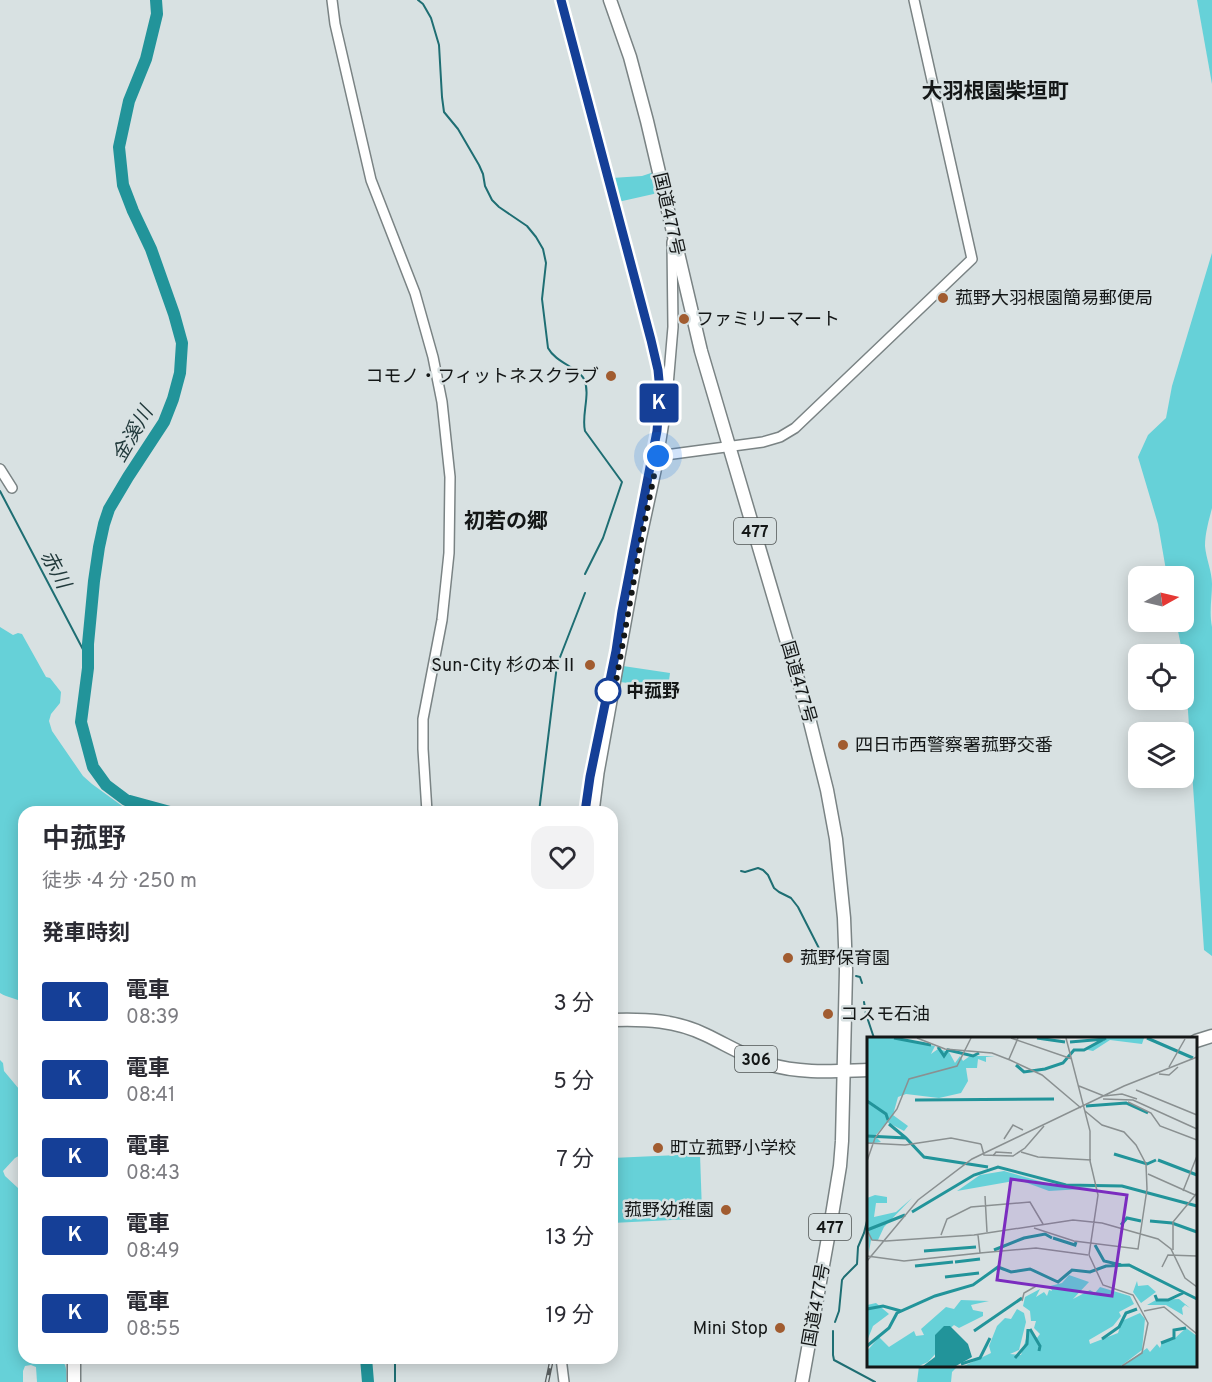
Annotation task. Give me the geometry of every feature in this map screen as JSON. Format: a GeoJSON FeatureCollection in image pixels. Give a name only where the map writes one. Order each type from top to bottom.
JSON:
{"type":"FeatureCollection","features":[{"type":"Feature","properties":{"kind":"highway","name":"国道477号"},"geometry":{"type":"LineString","coordinates":[[610,0],[630,57],[701,351],[820,758],[836,839],[846,971],[842,1141],[840,1166],[802,1382]]}},
{"type":"Feature","properties":{"kind":"highway","name":"306"},"geometry":{"type":"LineString","coordinates":[[618,1020],[642,1019],[675,1024],[704,1034],[749,1057],[773,1065],[811,1071],[867,1070]]}},
{"type":"Feature","properties":{"kind":"highway"},"geometry":{"type":"LineString","coordinates":[[1197,1041],[1212,1036]]}},
{"type":"Feature","properties":{"kind":"highway"},"geometry":{"type":"LineString","coordinates":[[74,1364],[74,1382]]}},
{"type":"Feature","properties":{"kind":"street"},"geometry":{"type":"LineString","coordinates":[[332,0],[335,24],[371,180],[415,293],[433,357],[442,402],[450,477],[450,543],[445,600],[423,719],[427,806]]}},
{"type":"Feature","properties":{"kind":"street"},"geometry":{"type":"LineString","coordinates":[[658,456],[763,442],[795,428],[972,259],[914,0]]}},
{"type":"Feature","properties":{"kind":"street"},"geometry":{"type":"LineString","coordinates":[[595,806],[666,409],[673,327],[672,243],[674,235]]}},
{"type":"Feature","properties":{"kind":"street"},"geometry":{"type":"LineString","coordinates":[[0,469],[12,488]]}},
{"type":"Feature","properties":{"kind":"street"},"geometry":{"type":"LineString","coordinates":[[562,1364],[564,1382]]}},
{"type":"Feature","properties":{"kind":"shaded area"},"geometry":{"type":"Polygon","coordinates":[[[1197,0],[1212,0],[1212,84],[1197,0]]]}},
{"type":"Feature","properties":{"kind":"shaded area"},"geometry":{"type":"Polygon","coordinates":[[[654,172],[658,193],[618,202],[612,178],[642,176],[654,172]]]}},
{"type":"Feature","properties":{"kind":"shaded area"},"geometry":{"type":"Polygon","coordinates":[[[1212,253],[1212,508],[1205,546],[1212,584],[1212,956],[1204,950],[1193,788],[1194,722],[1189,722],[1188,710],[1194,710],[1194,644],[1181,644],[1178,632],[1194,632],[1194,566],[1165,566],[1158,524],[1138,457],[1148,435],[1166,418],[1172,386],[1212,253]]]}},
{"type":"Feature","properties":{"kind":"shaded area"},"geometry":{"type":"Polygon","coordinates":[[[0,627],[13,635],[22,634],[46,677],[50,678],[61,692],[60,703],[51,714],[49,721],[52,731],[83,776],[122,806],[18,806],[18,1000],[0,993],[0,627]]]}},
{"type":"Feature","properties":{"kind":"shaded area"},"geometry":{"type":"Polygon","coordinates":[[[623,666],[670,673],[668,688],[620,682],[623,666]]]}},
{"type":"Feature","properties":{"kind":"shaded area"},"geometry":{"type":"Polygon","coordinates":[[[0,1060],[4,1071],[18,1088],[18,1156],[3,1171],[5,1176],[18,1188],[18,1364],[64,1364],[66,1382],[37,1382],[36,1367],[31,1365],[25,1366],[23,1382],[0,1382],[0,1060]]]}},
{"type":"Feature","properties":{"kind":"shaded area"},"geometry":{"type":"Polygon","coordinates":[[[700,1154],[702,1212],[700,1216],[692,1219],[618,1223],[618,1158],[700,1154]]]}},
{"type":"Feature","properties":{"kind":"shaded area"},"geometry":{"type":"Polygon","coordinates":[[[919,1367],[956,1368],[952,1372],[951,1382],[917,1382],[919,1367]]]}},
{"type":"Feature","properties":{"kind":"waterway","name":"金溪川"},"geometry":{"type":"LineString","coordinates":[[148,806],[126,800],[106,785],[93,767],[81,722],[88,668],[94,581],[104,524],[109,509],[164,422],[180,373],[182,343],[151,249],[123,185],[119,147],[129,101],[146,59],[157,14],[156,0]]}},
{"type":"Feature","properties":{"kind":"waterway"},"geometry":{"type":"LineString","coordinates":[[418,0],[431,18],[439,45],[444,112],[458,129],[479,165],[492,200],[527,226],[543,249],[546,263],[542,299],[548,348],[584,379],[587,391],[585,431],[622,482],[603,538],[585,574]]}},
{"type":"Feature","properties":{"kind":"waterway","name":"赤川"},"geometry":{"type":"LineString","coordinates":[[0,491],[88,659]]}},
{"type":"Feature","properties":{"kind":"waterway"},"geometry":{"type":"LineString","coordinates":[[540,806],[557,665],[585,593]]}},
{"type":"Feature","properties":{"kind":"waterway"},"geometry":{"type":"LineString","coordinates":[[741,871],[758,868],[763,870],[774,888],[791,898],[798,907],[828,966]]}},
{"type":"Feature","properties":{"kind":"waterway"},"geometry":{"type":"LineString","coordinates":[[856,976],[860,977],[862,983]]}},
{"type":"Feature","properties":{"kind":"waterway"},"geometry":{"type":"LineString","coordinates":[[864,1002],[874,1037]]}},
{"type":"Feature","properties":{"kind":"waterway"},"geometry":{"type":"LineString","coordinates":[[835,1322],[839,1311],[842,1280],[857,1264],[858,1247],[867,1221]]}},
{"type":"Feature","properties":{"kind":"waterway"},"geometry":{"type":"LineString","coordinates":[[833,1331],[834,1360],[875,1382]]}},
{"type":"Feature","properties":{"kind":"waterway","name":"金溪川"},"geometry":{"type":"LineString","coordinates":[[366,1364],[368,1382]]}},
{"type":"Feature","properties":{"kind":"waterway"},"geometry":{"type":"LineString","coordinates":[[395,1364],[395,1382]]}},
{"type":"Feature","properties":{"kind":"railway"},"geometry":{"type":"LineString","coordinates":[[561,0],[651,340],[660,391],[657,431],[586,806]]}},
{"type":"Feature","properties":{"kind":"railway"},"geometry":{"type":"LineString","coordinates":[[547,1382],[551,1364]]}},
{"type":"Feature","properties":{"kind":"train","name":"K"},"geometry":{"type":"LineString","coordinates":[[561,0],[651,340],[660,391],[657,431],[586,806]]}},
{"type":"Feature","properties":{"kind":"place","name":"菰野大羽根園簡易郵便局"},"geometry":{"type":"Point","coordinates":[943,298]}},
{"type":"Feature","properties":{"kind":"place","name":"ファミリーマート"},"geometry":{"type":"Point","coordinates":[684,319]}},
{"type":"Feature","properties":{"kind":"place","name":"コモノ・フィットネスクラブ"},"geometry":{"type":"Point","coordinates":[611,376]}},
{"type":"Feature","properties":{"kind":"place","name":"Sun-City 杉の本Ⅱ"},"geometry":{"type":"Point","coordinates":[590,665]}},
{"type":"Feature","properties":{"kind":"place","name":"中菰野"},"geometry":{"type":"Point","coordinates":[608,691]}},
{"type":"Feature","properties":{"kind":"place","name":"四日市西警察署菰野交番"},"geometry":{"type":"Point","coordinates":[843,745]}},
{"type":"Feature","properties":{"kind":"place","name":"菰野保育園"},"geometry":{"type":"Point","coordinates":[788,958]}},
{"type":"Feature","properties":{"kind":"place","name":"コスモ石油"},"geometry":{"type":"Point","coordinates":[828,1014]}},
{"type":"Feature","properties":{"kind":"place","name":"町立菰野小学校"},"geometry":{"type":"Point","coordinates":[658,1148]}},
{"type":"Feature","properties":{"kind":"place","name":"菰野幼稚園"},"geometry":{"type":"Point","coordinates":[726,1210]}},
{"type":"Feature","properties":{"kind":"place","name":"Mini Stop"},"geometry":{"type":"Point","coordinates":[780,1328]}},
{"type":"Feature","properties":{"kind":"district","name":"大羽根園柴垣町"},"geometry":{"type":"Point","coordinates":[995,91]}},
{"type":"Feature","properties":{"kind":"district","name":"初若の郷"},"geometry":{"type":"Point","coordinates":[506,521]}},
{"type":"Feature","properties":{"kind":"route"},"geometry":{"type":"LineString","coordinates":[[608,691],[614,693],[658,456]]}}]}
